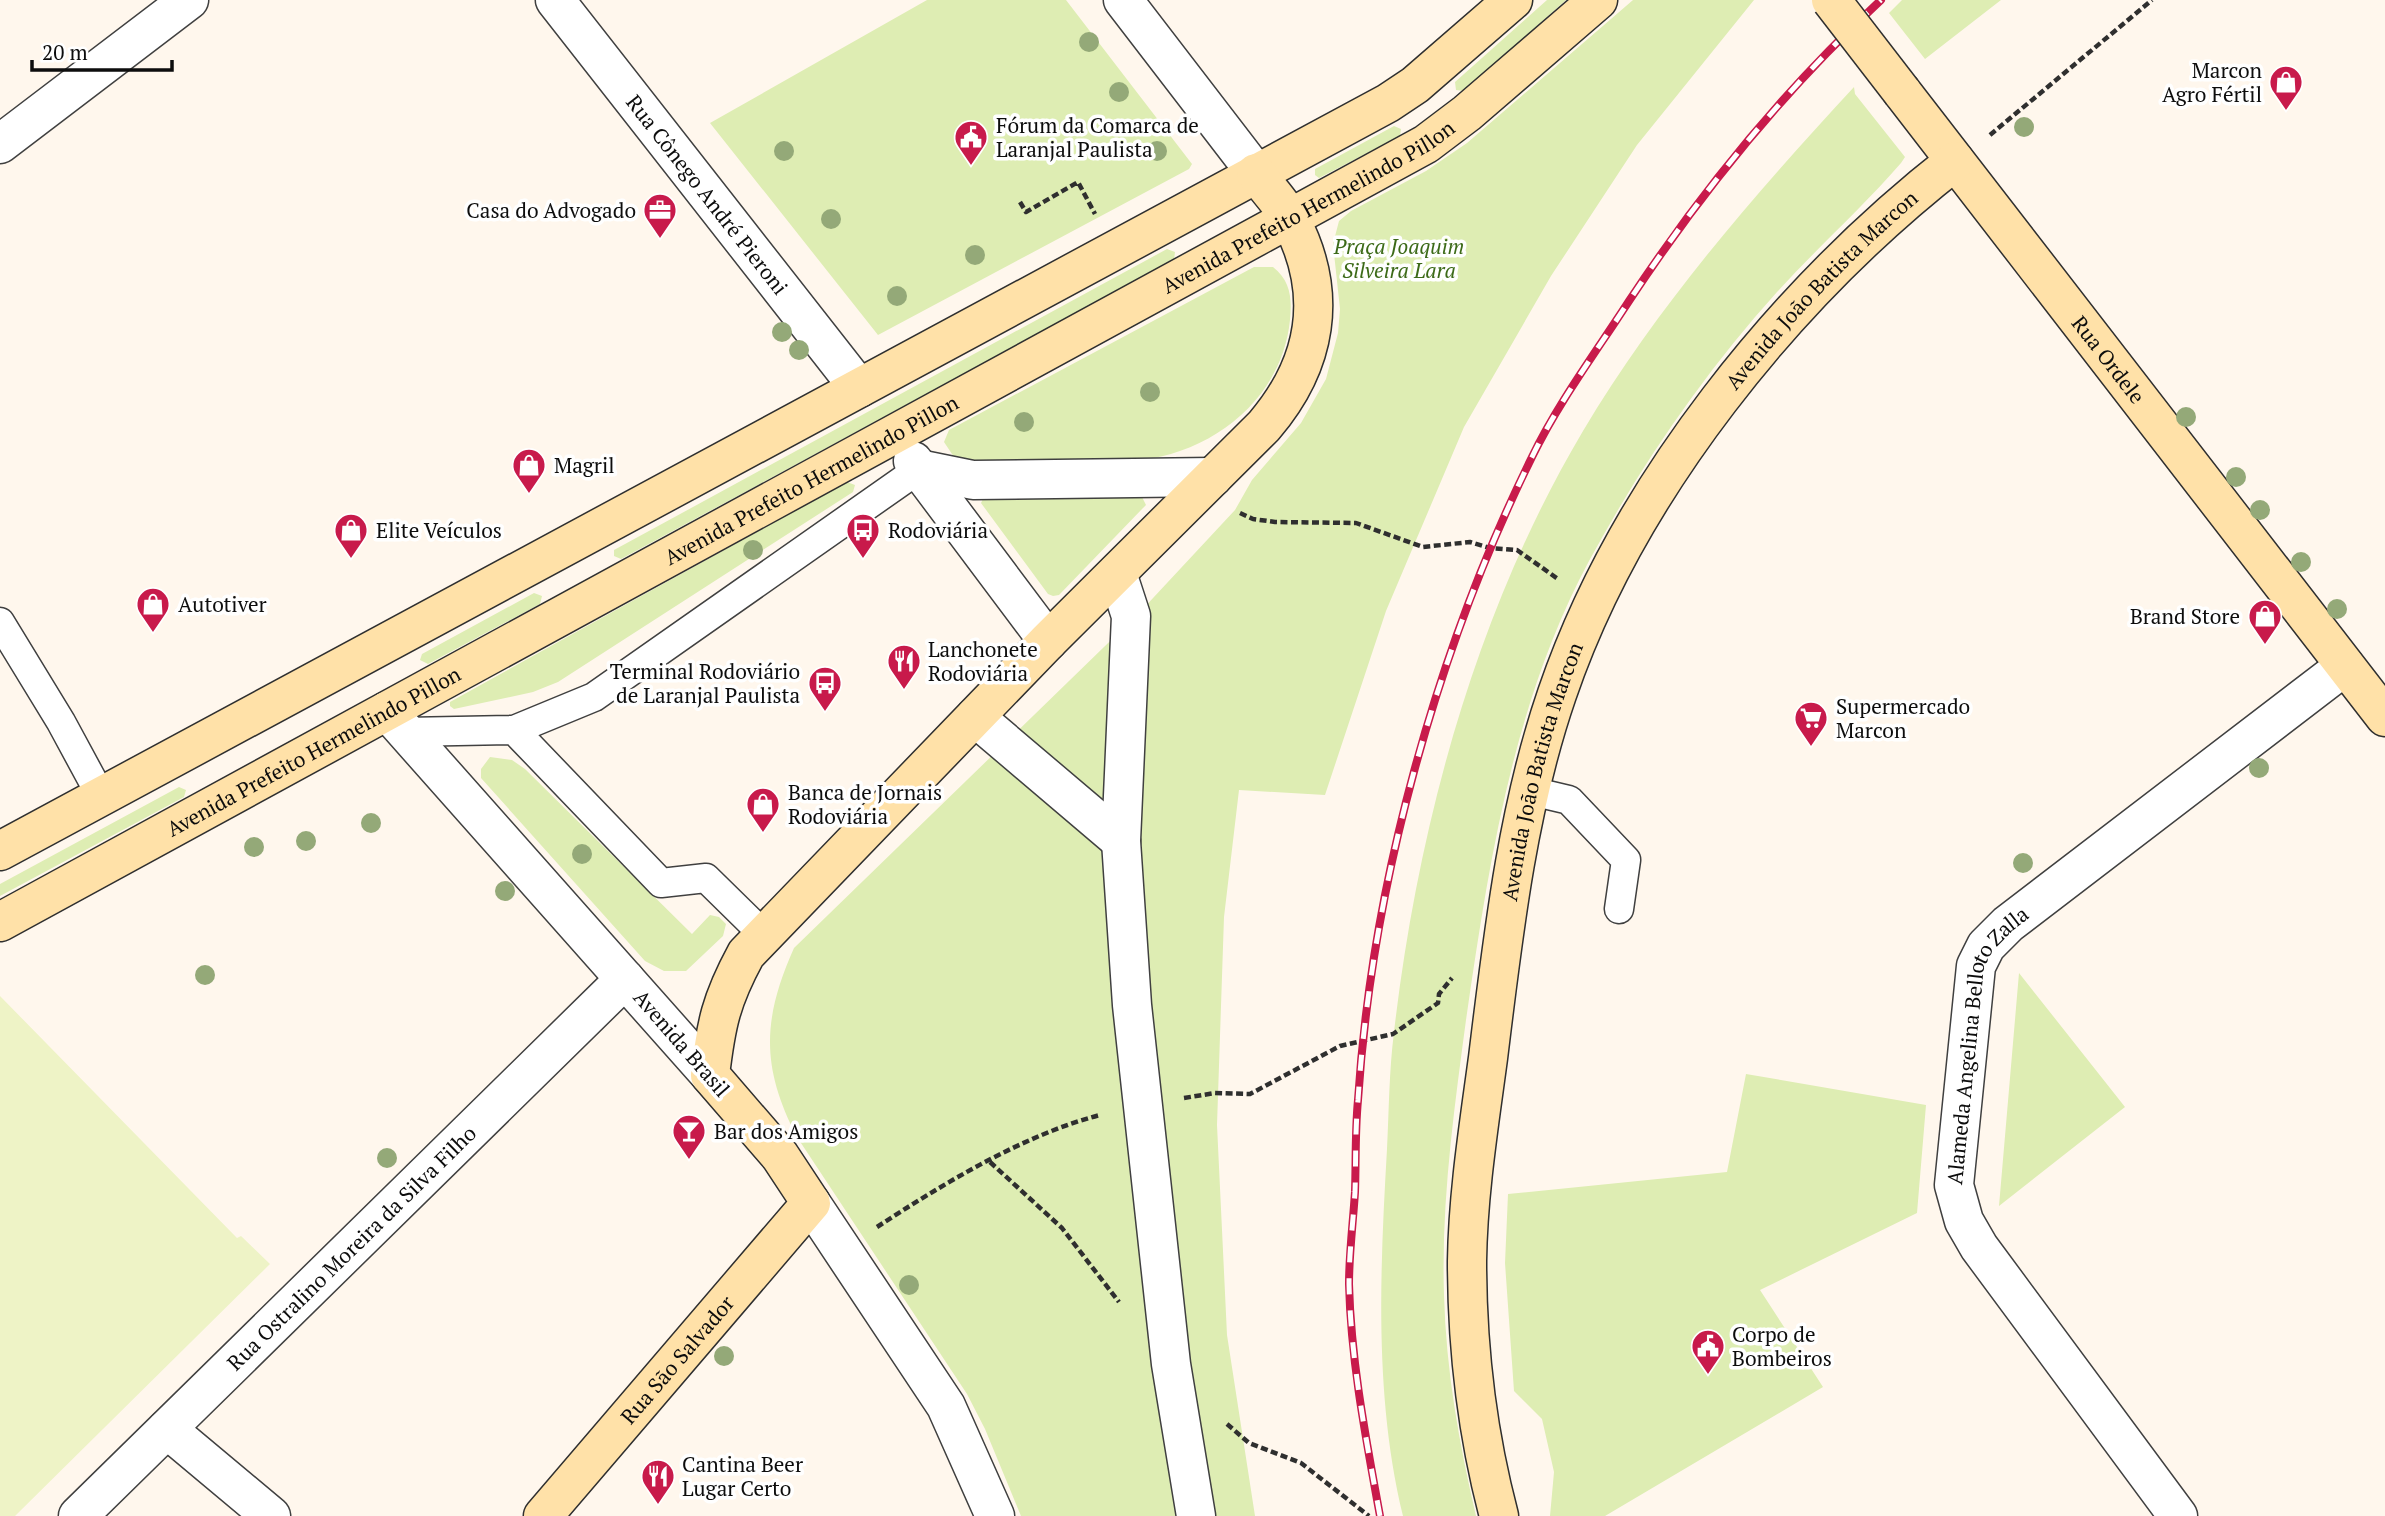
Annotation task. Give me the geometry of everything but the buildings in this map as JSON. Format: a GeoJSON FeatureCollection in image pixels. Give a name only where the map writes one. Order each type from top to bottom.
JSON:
{"type":"FeatureCollection","features":[{"type":"Feature","properties":{"kind":"main road"},"geometry":{"type":"LineString","coordinates":[[0,851],[1388,103],[1415,85],[1513,0]]}},
{"type":"Feature","properties":{"kind":"main road","name":"Avenida Prefeito Hermelindo Pillon"},"geometry":{"type":"LineString","coordinates":[[0,922],[246,788],[396,721],[590,600],[1290,219],[1446,131],[1598,0]]}},
{"type":"Feature","properties":{"kind":"main road","name":"Rua Ordele"},"geometry":{"type":"LineString","coordinates":[[1831,0],[2385,717]]}},
{"type":"Feature","properties":{"kind":"main road"},"geometry":{"type":"LineString","coordinates":[[1415,85],[1446,131]]}},
{"type":"Feature","properties":{"kind":"main road","name":"Avenida João Batista Marcon"},"geometry":{"type":"LineString","coordinates":[[1499,1516],[1480,1433],[1472,1375],[1467,1260],[1471,1194],[1500,957],[1531,791],[1556,697],[1598,594],[1672,467],[1731,383],[1764,343],[1848,255],[1904,202],[1955,161]]}},
{"type":"Feature","properties":{"kind":"main road"},"geometry":{"type":"LineString","coordinates":[[710,1075],[716,1020],[727,989],[746,954],[1048,641],[1213,477],[1279,408],[1291,389],[1306,352],[1314,309],[1313,287],[1305,252],[1290,219],[1256,173]]}},
{"type":"Feature","properties":{"kind":"main road"},"geometry":{"type":"LineString","coordinates":[[563,547],[590,600]]}},
{"type":"Feature","properties":{"kind":"main road"},"geometry":{"type":"LineString","coordinates":[[358,658],[396,721]]}},
{"type":"Feature","properties":{"kind":"main road"},"geometry":{"type":"LineString","coordinates":[[217,735],[246,788]]}},
{"type":"Feature","properties":{"kind":"main road","name":"Avenida Brasil"},"geometry":{"type":"LineString","coordinates":[[710,1075],[780,1156],[811,1203]]}},
{"type":"Feature","properties":{"kind":"main road","name":"Rua São Salvador"},"geometry":{"type":"LineString","coordinates":[[543,1516],[811,1203]]}},
{"type":"Feature","properties":{"kind":"street"},"geometry":{"type":"LineString","coordinates":[[0,144],[189,0]]}},
{"type":"Feature","properties":{"kind":"street","name":"Rua Cônego André Pieroni"},"geometry":{"type":"LineString","coordinates":[[555,0],[859,388]]}},
{"type":"Feature","properties":{"kind":"street"},"geometry":{"type":"LineString","coordinates":[[1123,0],[1256,173]]}},
{"type":"Feature","properties":{"kind":"street"},"geometry":{"type":"LineString","coordinates":[[893,435],[1048,641]]}},
{"type":"Feature","properties":{"kind":"street"},"geometry":{"type":"LineString","coordinates":[[919,470],[974,480],[1213,477]]}},
{"type":"Feature","properties":{"kind":"street"},"geometry":{"type":"LineString","coordinates":[[1117,573],[1131,616],[1121,842],[1142,1104],[1171,1364],[1196,1516]]}},
{"type":"Feature","properties":{"kind":"street","name":"Alameda Angelina Belloto Zalla"},"geometry":{"type":"LineString","coordinates":[[2178,1516],[1979,1247],[1964,1222],[1955,1185],[1976,966],[1986,946],[2008,924],[2345,666]]}},
{"type":"Feature","properties":{"kind":"street"},"geometry":{"type":"LineString","coordinates":[[975,718],[1121,842]]}},
{"type":"Feature","properties":{"kind":"street","name":"Avenida Brasil"},"geometry":{"type":"LineString","coordinates":[[396,721],[710,1075]]}},
{"type":"Feature","properties":{"kind":"street","name":"Rua Ostralino Moreira da Silva Filho"},"geometry":{"type":"LineString","coordinates":[[78,1516],[625,979]]}},
{"type":"Feature","properties":{"kind":"street","name":"Avenida Brasil"},"geometry":{"type":"LineString","coordinates":[[811,1203],[946,1406],[995,1516]]}},
{"type":"Feature","properties":{"kind":"street"},"geometry":{"type":"LineString","coordinates":[[167,1429],[271,1516]]}},
{"type":"Feature","properties":{"kind":"lane"},"geometry":{"type":"LineString","coordinates":[[396,721],[514,730],[594,697],[919,470]]}},
{"type":"Feature","properties":{"kind":"lane"},"geometry":{"type":"LineString","coordinates":[[0,622],[102,796]]}},
{"type":"Feature","properties":{"kind":"lane"},"geometry":{"type":"LineString","coordinates":[[514,730],[661,883],[706,878],[763,934]]}},
{"type":"Feature","properties":{"kind":"lane"},"geometry":{"type":"LineString","coordinates":[[1531,791],[1569,800],[1626,860],[1619,909]]}},
{"type":"Feature","properties":{"kind":"path"},"geometry":{"type":"LineString","coordinates":[[1955,161],[2152,0]]}},
{"type":"Feature","properties":{"kind":"path"},"geometry":{"type":"LineString","coordinates":[[1020,202],[1026,212],[1078,182]]}},
{"type":"Feature","properties":{"kind":"path"},"geometry":{"type":"LineString","coordinates":[[1213,477],[1235,510],[1253,519],[1356,523],[1423,547],[1470,542],[1490,548],[1517,550],[1560,580],[1598,594]]}},
{"type":"Feature","properties":{"kind":"green space"},"geometry":{"type":"Polygon","coordinates":[[[927,0],[1066,0],[1192,164],[1189,169],[878,335],[710,123],[927,0]]]}},
{"type":"Feature","properties":{"kind":"green space"},"geometry":{"type":"Polygon","coordinates":[[[1547,0],[1566,0],[1464,91],[1456,90],[1455,82],[1547,0]]]}},
{"type":"Feature","properties":{"kind":"green space"},"geometry":{"type":"Polygon","coordinates":[[[1633,0],[1754,0],[1637,145],[1551,276],[1464,427],[1386,611],[1325,795],[1239,790],[1224,917],[1217,1125],[1227,1335],[1255,1516],[1021,1516],[985,1429],[967,1394],[797,1137],[785,1112],[772,1065],[770,1043],[771,1021],[783,974],[794,948],[1140,612],[1235,510],[1252,480],[1301,423],[1326,379],[1338,333],[1340,309],[1333,244],[1339,221],[1351,211],[1426,171],[1467,143],[1633,0]]]}},
{"type":"Feature","properties":{"kind":"green space"},"geometry":{"type":"Polygon","coordinates":[[[1902,0],[2001,0],[1925,59],[1889,13],[1902,0]]]}},
{"type":"Feature","properties":{"kind":"green space"},"geometry":{"type":"Polygon","coordinates":[[[1854,87],[1855,94],[1905,157],[1750,323],[1699,387],[1652,455],[1609,525],[1563,615],[1541,670],[1523,727],[1484,902],[1461,1054],[1446,1191],[1444,1295],[1447,1351],[1459,1434],[1476,1516],[1403,1516],[1387,1426],[1383,1380],[1382,1241],[1391,1061],[1405,954],[1419,876],[1457,721],[1512,572],[1545,500],[1612,384],[1709,252],[1780,168],[1854,87]]]}},
{"type":"Feature","properties":{"kind":"green space"},"geometry":{"type":"Polygon","coordinates":[[[1394,126],[1401,129],[1400,136],[1319,178],[1315,175],[1315,169],[1394,126]]]}},
{"type":"Feature","properties":{"kind":"green space"},"geometry":{"type":"Polygon","coordinates":[[[1167,249],[1175,252],[1174,260],[621,559],[614,556],[614,550],[1167,249]]]}},
{"type":"Feature","properties":{"kind":"green space","name":"Praça Joaquim Silveira Lara"},"geometry":{"type":"Polygon","coordinates":[[[1254,267],[1273,267],[1284,278],[1290,298],[1290,320],[1284,348],[1274,374],[1259,396],[1240,416],[1219,432],[1168,455],[1141,460],[965,463],[956,460],[944,442],[949,430],[1254,267]]]}},
{"type":"Feature","properties":{"kind":"green space"},"geometry":{"type":"Polygon","coordinates":[[[847,482],[855,485],[853,492],[558,682],[533,692],[454,709],[450,706],[450,702],[847,482]]]}},
{"type":"Feature","properties":{"kind":"green space"},"geometry":{"type":"Polygon","coordinates":[[[1142,497],[1146,505],[1059,595],[1053,596],[1048,594],[981,503],[983,499],[1142,497]]]}},
{"type":"Feature","properties":{"kind":"green space"},"geometry":{"type":"Polygon","coordinates":[[[534,593],[542,596],[540,604],[428,664],[420,660],[422,654],[534,593]]]}},
{"type":"Feature","properties":{"kind":"green space"},"geometry":{"type":"Polygon","coordinates":[[[490,757],[512,760],[525,769],[692,934],[710,915],[719,917],[726,924],[723,936],[686,971],[664,971],[645,961],[481,778],[481,769],[490,757]]]}},
{"type":"Feature","properties":{"kind":"green space"},"geometry":{"type":"Polygon","coordinates":[[[179,787],[186,790],[184,797],[0,896],[0,884],[179,787]]]}},
{"type":"Feature","properties":{"kind":"green space"},"geometry":{"type":"Polygon","coordinates":[[[2019,973],[2125,1107],[1999,1206],[2019,973]]]}},
{"type":"Feature","properties":{"kind":"green space"},"geometry":{"type":"Polygon","coordinates":[[[0,996],[237,1238],[241,1236],[270,1264],[15,1516],[0,1516],[0,996]]]}},
{"type":"Feature","properties":{"kind":"green space"},"geometry":{"type":"Polygon","coordinates":[[[1746,1074],[1926,1105],[1917,1213],[1760,1290],[1823,1387],[1605,1516],[1550,1516],[1554,1472],[1542,1419],[1514,1391],[1505,1263],[1508,1194],[1727,1172],[1746,1074]]]}},
{"type":"Feature","properties":{"kind":"railway"},"geometry":{"type":"LineString","coordinates":[[1380,1516],[1360,1400],[1350,1313],[1349,1273],[1357,1112],[1366,1018],[1378,936],[1394,853],[1438,689],[1466,609],[1498,532],[1542,437],[1578,378],[1657,260],[1715,181],[1811,69],[1881,0]]}},
{"type":"Feature","properties":{"kind":"place","name":"Marcon Agro Fértil"},"geometry":{"type":"Point","coordinates":[2286,112]}},
{"type":"Feature","properties":{"kind":"place","name":"Fórum da Comarca de Laranjal Paulista"},"geometry":{"type":"Point","coordinates":[971,167]}},
{"type":"Feature","properties":{"kind":"place","name":"Casa do Advogado"},"geometry":{"type":"Point","coordinates":[660,240]}},
{"type":"Feature","properties":{"kind":"place","name":"Magril"},"geometry":{"type":"Point","coordinates":[529,495]}},
{"type":"Feature","properties":{"kind":"place","name":"Elite Veículos"},"geometry":{"type":"Point","coordinates":[351,560]}},
{"type":"Feature","properties":{"kind":"place","name":"Rodoviária"},"geometry":{"type":"Point","coordinates":[863,560]}},
{"type":"Feature","properties":{"kind":"place","name":"Autotiver"},"geometry":{"type":"Point","coordinates":[153,634]}},
{"type":"Feature","properties":{"kind":"place","name":"Brand Store"},"geometry":{"type":"Point","coordinates":[2265,646]}},
{"type":"Feature","properties":{"kind":"place","name":"Lanchonete Rodoviária"},"geometry":{"type":"Point","coordinates":[904,691]}},
{"type":"Feature","properties":{"kind":"place","name":"Terminal Rodoviário de Laranjal Paulista"},"geometry":{"type":"Point","coordinates":[825,713]}},
{"type":"Feature","properties":{"kind":"place","name":"Supermercado Marcon"},"geometry":{"type":"Point","coordinates":[1811,748]}},
{"type":"Feature","properties":{"kind":"place","name":"Banca de Jornais Rodoviária"},"geometry":{"type":"Point","coordinates":[763,834]}},
{"type":"Feature","properties":{"kind":"place","name":"Bar dos Amigos"},"geometry":{"type":"Point","coordinates":[689,1161]}},
{"type":"Feature","properties":{"kind":"place","name":"Corpo de Bombeiros"},"geometry":{"type":"Point","coordinates":[1708,1376]}},
{"type":"Feature","properties":{"kind":"place","name":"Cantina Beer Lugar Certo"},"geometry":{"type":"Point","coordinates":[658,1506]}}]}
